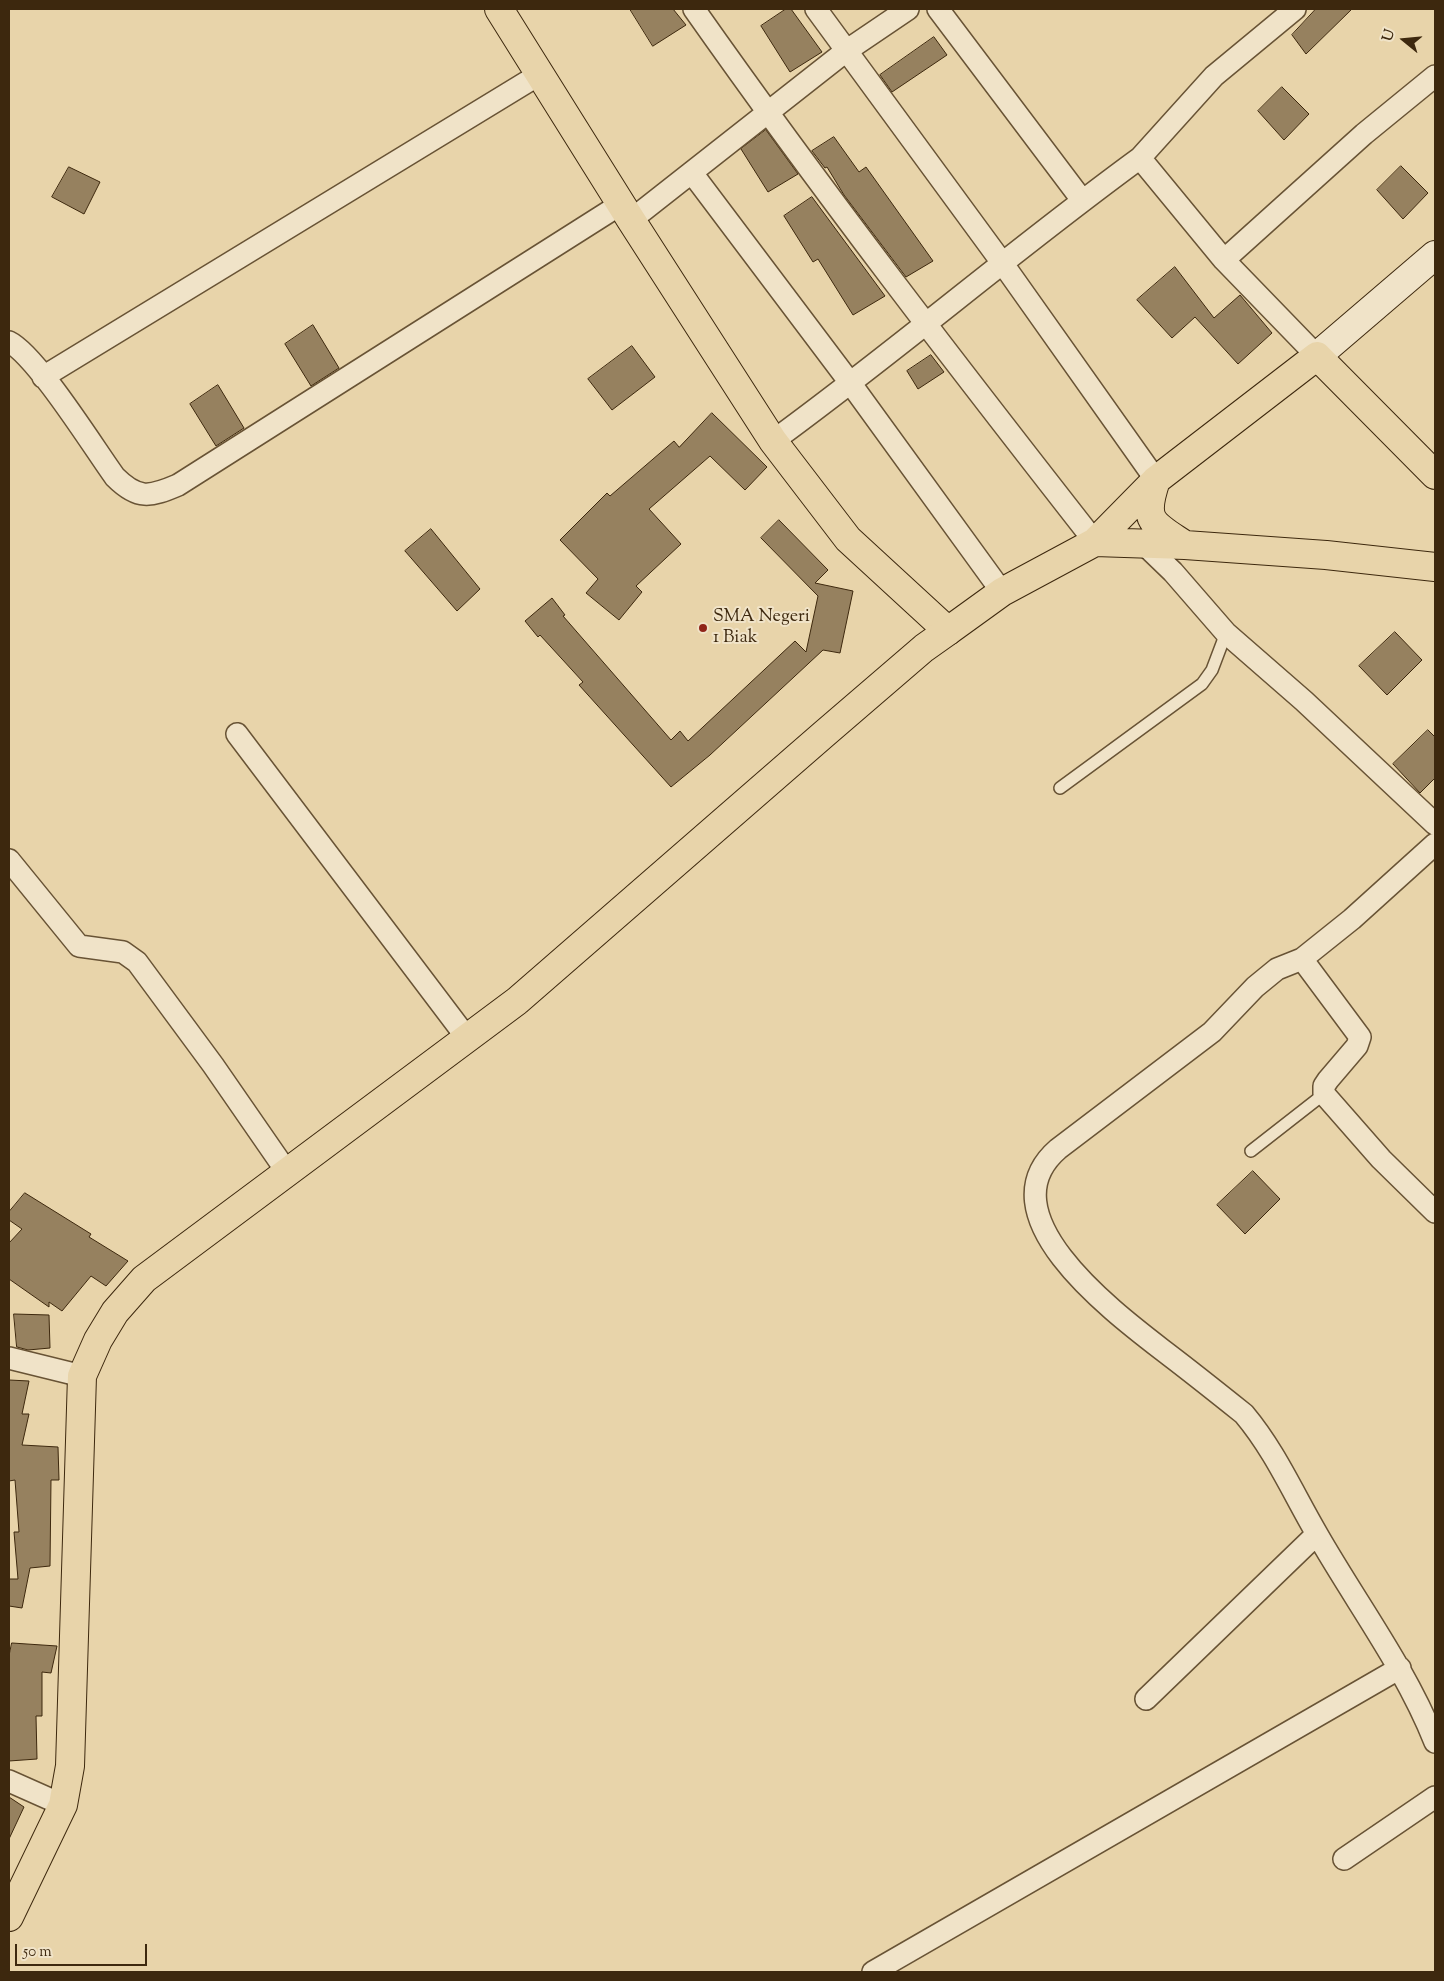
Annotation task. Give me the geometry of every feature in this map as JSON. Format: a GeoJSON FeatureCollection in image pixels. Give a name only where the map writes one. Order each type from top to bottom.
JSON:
{"type":"FeatureCollection","features":[{"type":"Feature","properties":{"kind":"main road"},"geometry":{"type":"LineString","coordinates":[[499,9],[773,441],[848,538],[948,631]]}},
{"type":"Feature","properties":{"kind":"main road"},"geometry":{"type":"LineString","coordinates":[[9,1918],[62,1805],[70,1766],[82,1376],[98,1340],[115,1312],[144,1279],[517,1001],[924,648],[1002,592],[1095,542],[1156,480],[1317,356],[1435,255]]}},
{"type":"Feature","properties":{"kind":"main road"},"geometry":{"type":"LineString","coordinates":[[1317,356],[1435,475]]}},
{"type":"Feature","properties":{"kind":"main road"},"geometry":{"type":"LineString","coordinates":[[1156,480],[1149,501],[1149,511],[1155,525],[1186,545]]}},
{"type":"Feature","properties":{"kind":"main road"},"geometry":{"type":"LineString","coordinates":[[1095,542],[1186,545],[1326,555],[1435,567]]}},
{"type":"Feature","properties":{"kind":"street"},"geometry":{"type":"LineString","coordinates":[[694,9],[768,114],[926,324],[1095,542]]}},
{"type":"Feature","properties":{"kind":"street"},"geometry":{"type":"LineString","coordinates":[[816,9],[1003,264],[1156,480]]}},
{"type":"Feature","properties":{"kind":"street"},"geometry":{"type":"LineString","coordinates":[[9,342],[23,353],[43,378],[115,477],[126,488],[136,493],[154,495],[178,485],[692,173],[846,50],[908,9]]}},
{"type":"Feature","properties":{"kind":"street"},"geometry":{"type":"LineString","coordinates":[[938,9],[1082,200]]}},
{"type":"Feature","properties":{"kind":"street"},"geometry":{"type":"LineString","coordinates":[[773,441],[851,384],[1082,200],[1140,158],[1214,76],[1295,9]]}},
{"type":"Feature","properties":{"kind":"street"},"geometry":{"type":"LineString","coordinates":[[43,378],[540,74]]}},
{"type":"Feature","properties":{"kind":"street"},"geometry":{"type":"LineString","coordinates":[[1224,260],[1364,134],[1435,76]]}},
{"type":"Feature","properties":{"kind":"street"},"geometry":{"type":"LineString","coordinates":[[1140,158],[1224,260],[1317,356]]}},
{"type":"Feature","properties":{"kind":"street"},"geometry":{"type":"LineString","coordinates":[[692,173],[851,384],[1002,592]]}},
{"type":"Feature","properties":{"kind":"street"},"geometry":{"type":"LineString","coordinates":[[1145,545],[1173,572],[1226,633],[1304,701],[1435,824]]}},
{"type":"Feature","properties":{"kind":"street"},"geometry":{"type":"LineString","coordinates":[[237,734],[468,1038]]}},
{"type":"Feature","properties":{"kind":"street"},"geometry":{"type":"LineString","coordinates":[[1435,844],[1352,919],[1302,960],[1277,969],[1255,987],[1212,1032],[1047,1158],[1040,1171],[1036,1186],[1036,1200],[1044,1228],[1057,1253],[1071,1270],[1111,1310],[1244,1414],[1258,1432],[1294,1491],[1316,1534],[1400,1668],[1435,1742]]}},
{"type":"Feature","properties":{"kind":"street"},"geometry":{"type":"LineString","coordinates":[[9,860],[79,946],[123,952],[137,962],[213,1065],[287,1172]]}},
{"type":"Feature","properties":{"kind":"street"},"geometry":{"type":"LineString","coordinates":[[1302,960],[1360,1038],[1357,1046],[1324,1086],[1324,1094],[1381,1159],[1435,1212]]}},
{"type":"Feature","properties":{"kind":"street"},"geometry":{"type":"LineString","coordinates":[[9,1358],[82,1376]]}},
{"type":"Feature","properties":{"kind":"street"},"geometry":{"type":"LineString","coordinates":[[1146,1699],[1316,1534]]}},
{"type":"Feature","properties":{"kind":"street"},"geometry":{"type":"LineString","coordinates":[[872,1972],[1400,1668]]}},
{"type":"Feature","properties":{"kind":"street"},"geometry":{"type":"LineString","coordinates":[[9,1781],[62,1805]]}},
{"type":"Feature","properties":{"kind":"street"},"geometry":{"type":"LineString","coordinates":[[1344,1859],[1435,1797]]}},
{"type":"Feature","properties":{"kind":"lane"},"geometry":{"type":"LineString","coordinates":[[1060,788],[1202,684],[1212,670],[1226,633]]}},
{"type":"Feature","properties":{"kind":"lane"},"geometry":{"type":"LineString","coordinates":[[1251,1150],[1324,1094]]}},
{"type":"Feature","properties":{"kind":"building"},"geometry":{"type":"Polygon","coordinates":[[[630,9],[673,9],[686,25],[653,46],[630,9]]]}},
{"type":"Feature","properties":{"kind":"building"},"geometry":{"type":"Polygon","coordinates":[[[786,9],[791,9],[822,52],[790,72],[761,26],[786,9]]]}},
{"type":"Feature","properties":{"kind":"building"},"geometry":{"type":"Polygon","coordinates":[[[1316,9],[1352,9],[1306,54],[1292,35],[1316,9]]]}},
{"type":"Feature","properties":{"kind":"building"},"geometry":{"type":"Polygon","coordinates":[[[934,37],[947,55],[892,92],[880,75],[934,37]]]}},
{"type":"Feature","properties":{"kind":"building"},"geometry":{"type":"Polygon","coordinates":[[[1282,87],[1309,114],[1284,140],[1258,111],[1282,87]]]}},
{"type":"Feature","properties":{"kind":"building"},"geometry":{"type":"Polygon","coordinates":[[[766,130],[798,174],[768,192],[741,149],[766,130]]]}},
{"type":"Feature","properties":{"kind":"building"},"geometry":{"type":"Polygon","coordinates":[[[834,137],[859,172],[866,167],[933,261],[906,277],[844,195],[827,167],[825,168],[812,151],[834,137]]]}},
{"type":"Feature","properties":{"kind":"building"},"geometry":{"type":"Polygon","coordinates":[[[1401,166],[1428,193],[1403,219],[1377,190],[1401,166]]]}},
{"type":"Feature","properties":{"kind":"building"},"geometry":{"type":"Polygon","coordinates":[[[69,167],[100,182],[84,214],[52,197],[69,167]]]}},
{"type":"Feature","properties":{"kind":"building"},"geometry":{"type":"Polygon","coordinates":[[[812,197],[885,296],[853,315],[818,259],[813,262],[784,216],[812,197]]]}},
{"type":"Feature","properties":{"kind":"building"},"geometry":{"type":"Polygon","coordinates":[[[1175,267],[1214,318],[1240,295],[1272,333],[1238,364],[1195,317],[1172,338],[1137,300],[1175,267]]]}},
{"type":"Feature","properties":{"kind":"building"},"geometry":{"type":"Polygon","coordinates":[[[313,325],[339,368],[311,386],[285,344],[313,325]]]}},
{"type":"Feature","properties":{"kind":"building"},"geometry":{"type":"Polygon","coordinates":[[[632,346],[655,377],[612,410],[588,379],[632,346]]]}},
{"type":"Feature","properties":{"kind":"building"},"geometry":{"type":"Polygon","coordinates":[[[931,355],[944,372],[918,389],[907,371],[931,355]]]}},
{"type":"Feature","properties":{"kind":"building"},"geometry":{"type":"Polygon","coordinates":[[[218,385],[244,428],[216,446],[190,404],[218,385]]]}},
{"type":"Feature","properties":{"kind":"building"},"geometry":{"type":"Polygon","coordinates":[[[712,413],[767,467],[745,490],[710,456],[649,509],[681,544],[636,586],[642,592],[619,620],[586,593],[598,579],[560,540],[607,493],[610,496],[674,441],[679,447],[712,413]]]}},
{"type":"Feature","properties":{"kind":"building"},"geometry":{"type":"Polygon","coordinates":[[[779,520],[828,570],[815,583],[853,591],[840,653],[823,650],[710,755],[671,787],[579,685],[583,682],[540,635],[538,637],[525,621],[552,598],[565,615],[563,616],[671,740],[680,731],[688,741],[795,641],[806,652],[818,596],[761,538],[779,520]]]}},
{"type":"Feature","properties":{"kind":"building"},"geometry":{"type":"Polygon","coordinates":[[[431,529],[480,589],[457,611],[405,551],[431,529]]]}},
{"type":"Feature","properties":{"kind":"building"},"geometry":{"type":"Polygon","coordinates":[[[1395,632],[1422,660],[1387,695],[1359,666],[1395,632]]]}},
{"type":"Feature","properties":{"kind":"building"},"geometry":{"type":"Polygon","coordinates":[[[1428,730],[1435,737],[1435,778],[1420,793],[1393,764],[1428,730]]]}},
{"type":"Feature","properties":{"kind":"building"},"geometry":{"type":"Polygon","coordinates":[[[1253,1171],[1280,1199],[1245,1234],[1217,1205],[1253,1171]]]}},
{"type":"Feature","properties":{"kind":"building"},"geometry":{"type":"Polygon","coordinates":[[[25,1193],[91,1234],[89,1237],[128,1261],[106,1286],[91,1276],[62,1311],[49,1302],[49,1307],[9,1279],[9,1243],[22,1229],[9,1220],[9,1212],[25,1193]]]}},
{"type":"Feature","properties":{"kind":"building"},"geometry":{"type":"Polygon","coordinates":[[[14,1314],[49,1315],[50,1348],[28,1350],[17,1347],[14,1314]]]}},
{"type":"Feature","properties":{"kind":"building"},"geometry":{"type":"Polygon","coordinates":[[[9,1380],[29,1381],[22,1414],[29,1414],[22,1445],[58,1447],[59,1480],[51,1480],[50,1566],[30,1568],[22,1608],[9,1606],[9,1579],[18,1579],[14,1532],[19,1532],[15,1480],[9,1481],[9,1380]]]}},
{"type":"Feature","properties":{"kind":"building"},"geometry":{"type":"Polygon","coordinates":[[[12,1643],[57,1646],[51,1673],[42,1672],[42,1716],[36,1716],[37,1759],[9,1761],[9,1656],[12,1643]]]}},
{"type":"Feature","properties":{"kind":"building"},"geometry":{"type":"Polygon","coordinates":[[[9,1797],[24,1807],[9,1839],[9,1797]]]}},
{"type":"Feature","properties":{"kind":"place","name":"SMA Negeri 1 Biak"},"geometry":{"type":"Point","coordinates":[703,628]}}]}
